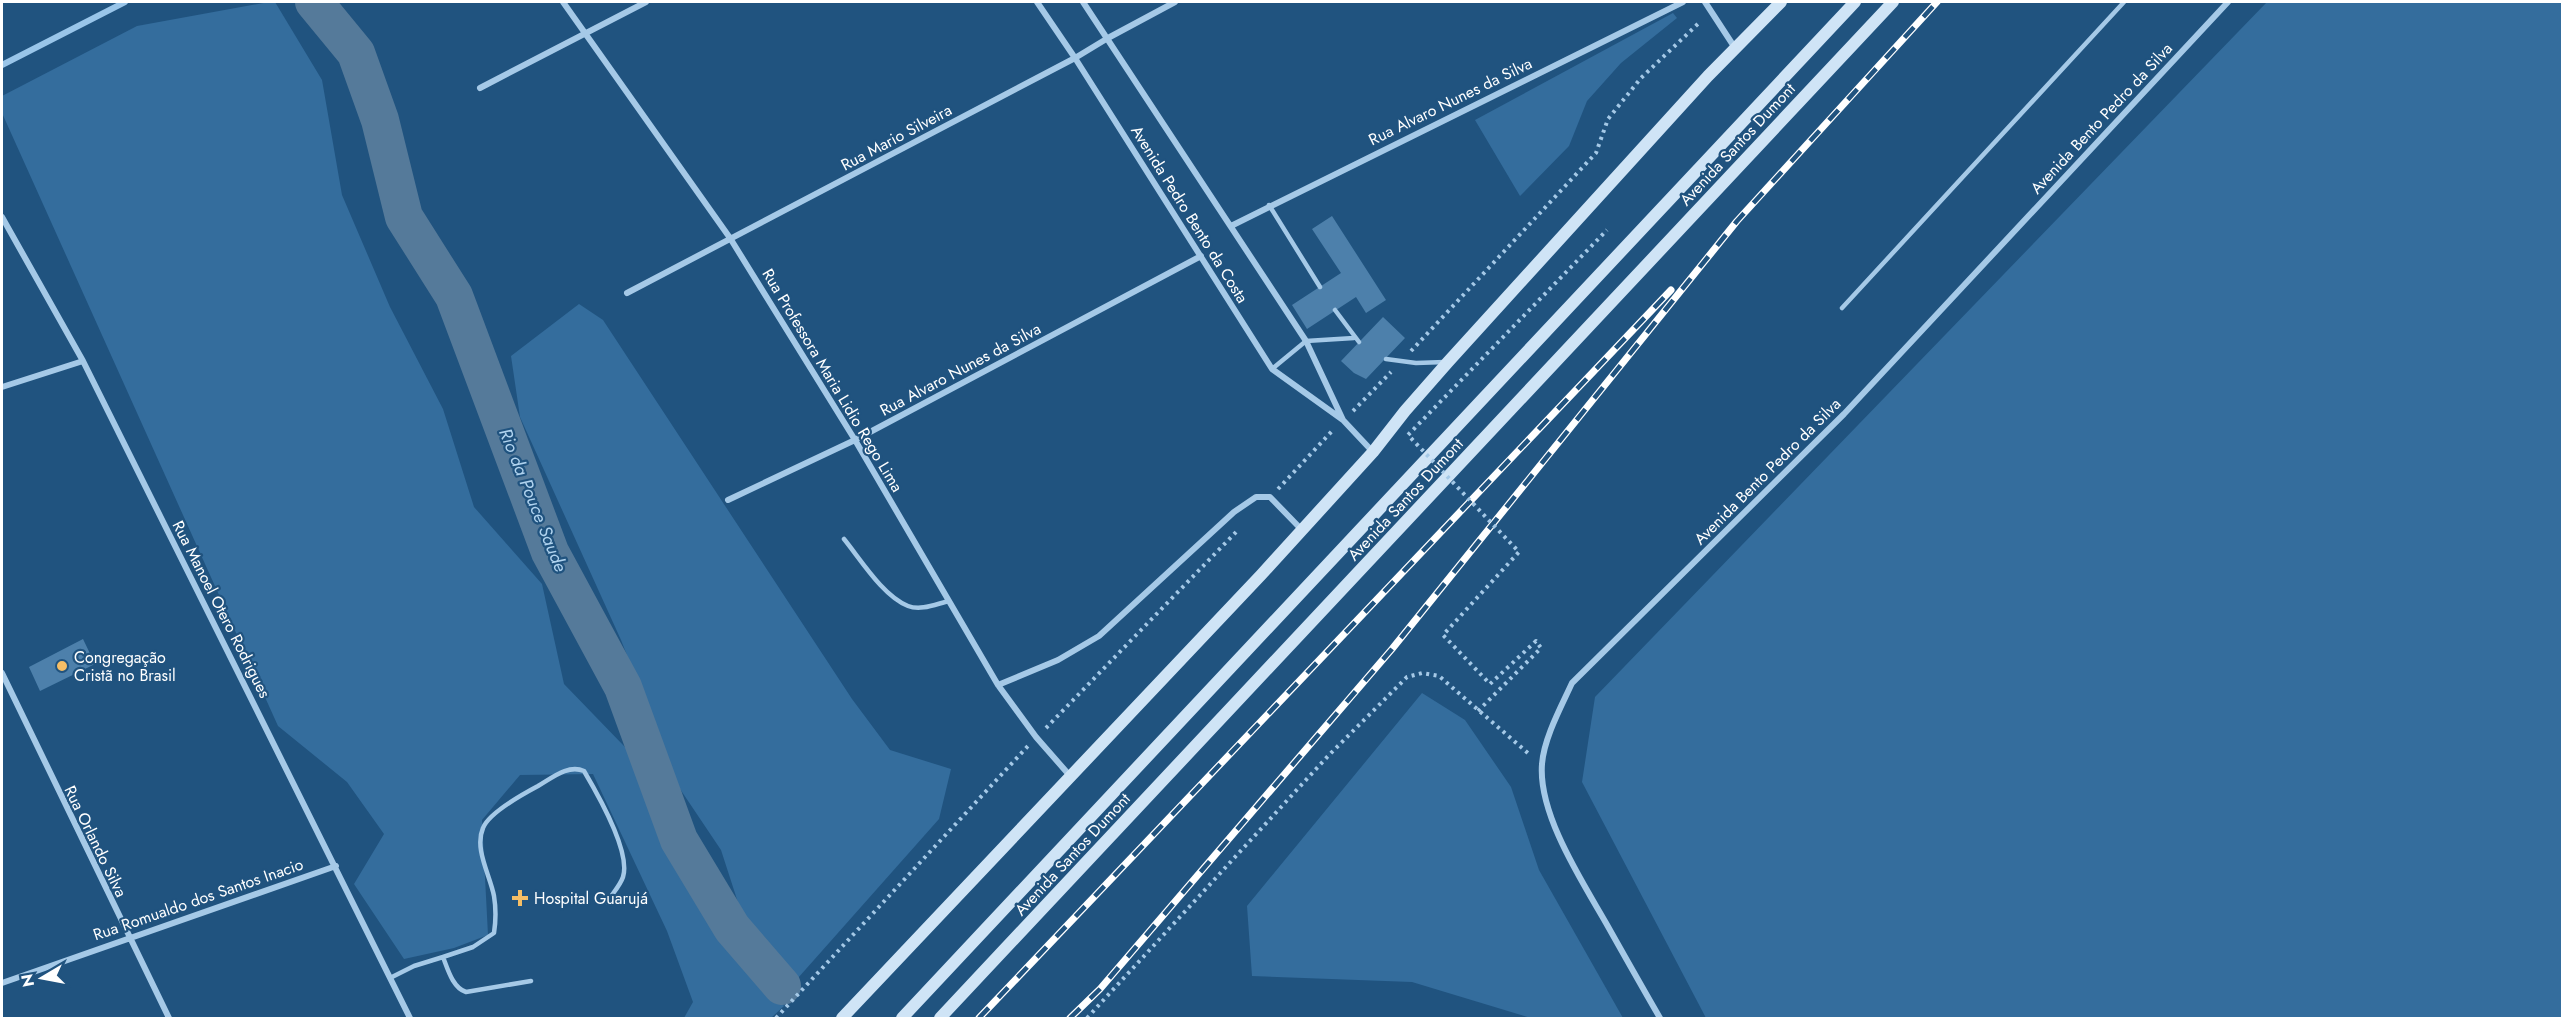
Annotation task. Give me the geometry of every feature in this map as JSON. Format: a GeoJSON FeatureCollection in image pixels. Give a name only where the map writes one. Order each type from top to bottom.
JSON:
{"type":"FeatureCollection","features":[{"type":"Feature","properties":{"kind":"main road"},"geometry":{"type":"LineString","coordinates":[[842,1018],[1071,778],[1373,452],[1448,362],[1735,48],[1781,2]]}},
{"type":"Feature","properties":{"kind":"main road","name":"Avenida Santos Dumont"},"geometry":{"type":"LineString","coordinates":[[902,1018],[1855,2]]}},
{"type":"Feature","properties":{"kind":"main road","name":"Avenida Santos Dumont"},"geometry":{"type":"LineString","coordinates":[[940,1018],[1893,2]]}},
{"type":"Feature","properties":{"kind":"street","name":"Rua Professora Maria Lidio Rego Lima"},"geometry":{"type":"LineString","coordinates":[[563,2],[730,238],[855,440],[998,685],[1036,737],[1071,778]]}},
{"type":"Feature","properties":{"kind":"street"},"geometry":{"type":"LineString","coordinates":[[480,88],[646,2]]}},
{"type":"Feature","properties":{"kind":"street","name":"Avenida Pedro Bento da Costa"},"geometry":{"type":"LineString","coordinates":[[1037,2],[1075,58],[1272,369],[1343,420],[1373,452]]}},
{"type":"Feature","properties":{"kind":"street","name":"Avenida Pedro Bento da Costa"},"geometry":{"type":"LineString","coordinates":[[1083,2],[1306,341],[1343,420]]}},
{"type":"Feature","properties":{"kind":"street","name":"Rua Mario Silveira"},"geometry":{"type":"LineString","coordinates":[[627,293],[1075,58],[1175,2]]}},
{"type":"Feature","properties":{"kind":"street","name":"Rua Alvaro Nunes da Silva"},"geometry":{"type":"LineString","coordinates":[[1231,226],[1269,205],[1683,2]]}},
{"type":"Feature","properties":{"kind":"street"},"geometry":{"type":"LineString","coordinates":[[1706,2],[1735,48]]}},
{"type":"Feature","properties":{"kind":"street","name":"Avenida Bento Pedro da Silva"},"geometry":{"type":"LineString","coordinates":[[1660,1018],[1559,837],[1547,805],[1542,764],[1552,727],[1572,683],[1844,414],[2228,2]]}},
{"type":"Feature","properties":{"kind":"street","name":"Rua Manoel Otero Rodrigues"},"geometry":{"type":"LineString","coordinates":[[2,217],[82,361],[410,1018]]}},
{"type":"Feature","properties":{"kind":"street","name":"Rua Alvaro Nunes da Silva"},"geometry":{"type":"LineString","coordinates":[[728,500],[855,440],[1201,256]]}},
{"type":"Feature","properties":{"kind":"street"},"geometry":{"type":"LineString","coordinates":[[2,387],[82,361]]}},
{"type":"Feature","properties":{"kind":"street"},"geometry":{"type":"LineString","coordinates":[[998,685],[1058,660],[1099,636],[1226,519],[1251,500],[1261,496],[1270,497],[1301,529]]}},
{"type":"Feature","properties":{"kind":"street","name":"Rua Orlando Silva"},"geometry":{"type":"LineString","coordinates":[[2,673],[128,938],[169,1018]]}},
{"type":"Feature","properties":{"kind":"street","name":"Rua Romualdo dos Santos Inacio"},"geometry":{"type":"LineString","coordinates":[[2,983],[336,866]]}},
{"type":"Feature","properties":{"kind":"lane"},"geometry":{"type":"LineString","coordinates":[[1842,308],[2124,2]]}},
{"type":"Feature","properties":{"kind":"lane"},"geometry":{"type":"LineString","coordinates":[[1269,205],[1320,287]]}},
{"type":"Feature","properties":{"kind":"lane"},"geometry":{"type":"LineString","coordinates":[[1335,310],[1359,342]]}},
{"type":"Feature","properties":{"kind":"lane"},"geometry":{"type":"LineString","coordinates":[[1272,369],[1306,341],[1354,338]]}},
{"type":"Feature","properties":{"kind":"lane"},"geometry":{"type":"LineString","coordinates":[[1386,359],[1416,363],[1448,362]]}},
{"type":"Feature","properties":{"kind":"lane"},"geometry":{"type":"LineString","coordinates":[[844,539],[891,596],[909,606],[925,608],[949,601]]}},
{"type":"Feature","properties":{"kind":"lane"},"geometry":{"type":"LineString","coordinates":[[390,978],[414,966],[473,947],[494,933],[496,919],[494,897],[480,839],[484,826],[501,809],[564,771],[577,768],[584,771],[615,829],[623,858],[623,877],[607,902]]}},
{"type":"Feature","properties":{"kind":"lane"},"geometry":{"type":"LineString","coordinates":[[443,957],[454,983],[460,990],[466,992],[531,981]]}},
{"type":"Feature","properties":{"kind":"path"},"geometry":{"type":"LineString","coordinates":[[1478,711],[1541,648],[1536,641],[1490,684],[1443,635],[1520,552],[1408,435],[1607,230]]}},
{"type":"Feature","properties":{"kind":"path"},"geometry":{"type":"LineString","coordinates":[[1087,1018],[1328,756],[1407,677],[1422,673],[1439,676],[1542,764]]}},
{"type":"Feature","properties":{"kind":"shaded area"},"geometry":{"type":"Polygon","coordinates":[[[275,2],[322,80],[342,195],[390,307],[443,409],[474,507],[542,584],[564,684],[653,776],[711,914],[784,1006],[771,1018],[684,1018],[693,1002],[667,931],[593,774],[520,775],[482,820],[488,935],[454,948],[404,959],[354,884],[384,834],[347,782],[278,726],[2,113],[2,96],[137,26],[275,2]]]}},
{"type":"Feature","properties":{"kind":"shaded area"},"geometry":{"type":"Polygon","coordinates":[[[2267,2],[2562,2],[2562,1018],[1706,1018],[1582,782],[1595,697],[2267,2]]]}},
{"type":"Feature","properties":{"kind":"shaded area"},"geometry":{"type":"Polygon","coordinates":[[[1673,13],[1677,18],[1621,63],[1587,101],[1569,146],[1520,196],[1475,120],[1673,13]]]}},
{"type":"Feature","properties":{"kind":"shaded area"},"geometry":{"type":"Polygon","coordinates":[[[579,304],[603,320],[852,699],[890,750],[951,769],[939,819],[798,978],[744,921],[721,850],[680,789],[621,640],[520,417],[511,356],[579,304]]]}},
{"type":"Feature","properties":{"kind":"shaded area"},"geometry":{"type":"Polygon","coordinates":[[[1422,693],[1465,720],[1511,787],[1539,870],[1623,1018],[1531,1018],[1412,982],[1252,976],[1247,906],[1422,693]]]}},
{"type":"Feature","properties":{"kind":"building"},"geometry":{"type":"Polygon","coordinates":[[[1332,216],[1386,300],[1366,313],[1356,297],[1307,329],[1292,305],[1341,273],[1312,229],[1332,216]]]}},
{"type":"Feature","properties":{"kind":"building"},"geometry":{"type":"Polygon","coordinates":[[[1383,317],[1405,338],[1366,379],[1354,373],[1341,361],[1383,317]]]}},
{"type":"Feature","properties":{"kind":"building","name":"Congregação Cristã no Brasil"},"geometry":{"type":"Polygon","coordinates":[[[83,639],[95,664],[40,691],[29,667],[83,639]]]}},
{"type":"Feature","properties":{"kind":"waterway"},"geometry":{"type":"LineString","coordinates":[[2,65],[125,2]]}},
{"type":"Feature","properties":{"kind":"waterway","name":"Rio da Pouce Saude"},"geometry":{"type":"LineString","coordinates":[[314,2],[356,53],[380,120],[404,217],[454,296],[550,552],[623,687],[679,840],[732,928],[782,986]]}},
{"type":"Feature","properties":{"kind":"railway"},"geometry":{"type":"LineString","coordinates":[[1070,1018],[1100,989],[1392,649],[1737,221],[1937,2]]}},
{"type":"Feature","properties":{"kind":"railway"},"geometry":{"type":"LineString","coordinates":[[979,1018],[1671,290]]}},
{"type":"Feature","properties":{"kind":"place","name":"Congregação Cristã no Brasil"},"geometry":{"type":"Point","coordinates":[62,666]}},
{"type":"Feature","properties":{"kind":"place","name":"Hospital Guarujá"},"geometry":{"type":"Point","coordinates":[520,898]}}]}
